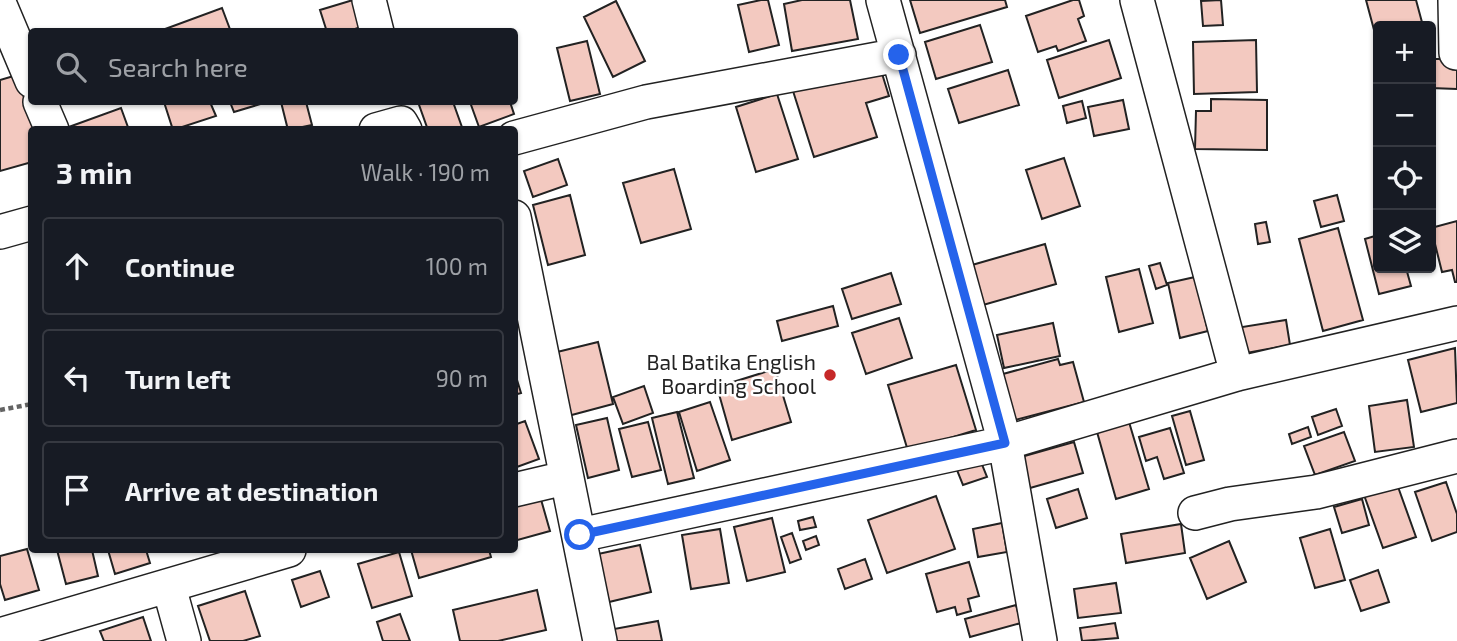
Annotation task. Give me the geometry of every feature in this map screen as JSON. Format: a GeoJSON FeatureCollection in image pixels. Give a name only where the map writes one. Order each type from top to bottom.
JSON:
{"type":"FeatureCollection","features":[{"type":"Feature","properties":{"kind":"street"},"geometry":{"type":"LineString","coordinates":[[369,0],[376,28]]}},
{"type":"Feature","properties":{"kind":"street"},"geometry":{"type":"LineString","coordinates":[[883,0],[1005,443],[1040,641]]}},
{"type":"Feature","properties":{"kind":"street"},"geometry":{"type":"LineString","coordinates":[[1137,0],[1237,374]]}},
{"type":"Feature","properties":{"kind":"street"},"geometry":{"type":"LineString","coordinates":[[1455,0],[1456,53]]}},
{"type":"Feature","properties":{"kind":"street"},"geometry":{"type":"LineString","coordinates":[[0,5],[28,72]]}},
{"type":"Feature","properties":{"kind":"street"},"geometry":{"type":"LineString","coordinates":[[518,137],[646,102],[899,55]]}},
{"type":"Feature","properties":{"kind":"street"},"geometry":{"type":"LineString","coordinates":[[41,105],[50,126]]}},
{"type":"Feature","properties":{"kind":"street"},"geometry":{"type":"LineString","coordinates":[[0,232],[28,224]]}},
{"type":"Feature","properties":{"kind":"street"},"geometry":{"type":"LineString","coordinates":[[518,237],[600,641]]}},
{"type":"Feature","properties":{"kind":"street"},"geometry":{"type":"LineString","coordinates":[[580,535],[1005,443],[1237,374],[1457,323]]}},
{"type":"Feature","properties":{"kind":"street"},"geometry":{"type":"LineString","coordinates":[[1195,513],[1230,504],[1316,492],[1457,456]]}},
{"type":"Feature","properties":{"kind":"street"},"geometry":{"type":"LineString","coordinates":[[518,489],[565,478]]}},
{"type":"Feature","properties":{"kind":"street"},"geometry":{"type":"LineString","coordinates":[[0,635],[279,553]]}},
{"type":"Feature","properties":{"kind":"street"},"geometry":{"type":"LineString","coordinates":[[169,587],[184,641]]}},
{"type":"Feature","properties":{"kind":"path"},"geometry":{"type":"LineString","coordinates":[[0,410],[28,405]]}},
{"type":"Feature","properties":{"kind":"building"},"geometry":{"type":"Polygon","coordinates":[[[353,0],[361,27],[326,28],[320,10],[353,0]]]}},
{"type":"Feature","properties":{"kind":"building"},"geometry":{"type":"Polygon","coordinates":[[[768,0],[779,45],[749,52],[738,5],[768,0]]]}},
{"type":"Feature","properties":{"kind":"building"},"geometry":{"type":"Polygon","coordinates":[[[802,0],[850,0],[858,39],[792,51],[784,4],[802,0]]]}},
{"type":"Feature","properties":{"kind":"building"},"geometry":{"type":"Polygon","coordinates":[[[910,0],[1005,0],[1007,7],[920,33],[910,0]]]}},
{"type":"Feature","properties":{"kind":"building"},"geometry":{"type":"Polygon","coordinates":[[[1079,0],[1084,16],[1078,19],[1086,41],[1058,51],[1056,46],[1038,52],[1026,16],[1079,0]]]}},
{"type":"Feature","properties":{"kind":"building"},"geometry":{"type":"Polygon","coordinates":[[[1221,0],[1223,25],[1203,26],[1201,1],[1221,0]]]}},
{"type":"Feature","properties":{"kind":"building"},"geometry":{"type":"Polygon","coordinates":[[[1366,0],[1416,0],[1422,21],[1373,21],[1373,26],[1366,0]]]}},
{"type":"Feature","properties":{"kind":"building"},"geometry":{"type":"Polygon","coordinates":[[[616,1],[645,61],[613,77],[584,17],[616,1]]]}},
{"type":"Feature","properties":{"kind":"building"},"geometry":{"type":"Polygon","coordinates":[[[222,8],[230,28],[168,28],[222,8]]]}},
{"type":"Feature","properties":{"kind":"building"},"geometry":{"type":"Polygon","coordinates":[[[980,25],[992,62],[936,79],[925,42],[980,25]]]}},
{"type":"Feature","properties":{"kind":"building"},"geometry":{"type":"Polygon","coordinates":[[[1109,40],[1121,78],[1059,98],[1047,60],[1109,40]]]}},
{"type":"Feature","properties":{"kind":"building"},"geometry":{"type":"Polygon","coordinates":[[[1256,40],[1257,92],[1194,94],[1193,42],[1256,40]]]}},
{"type":"Feature","properties":{"kind":"building"},"geometry":{"type":"Polygon","coordinates":[[[587,41],[600,94],[570,101],[557,48],[587,41]]]}},
{"type":"Feature","properties":{"kind":"building"},"geometry":{"type":"Polygon","coordinates":[[[1436,59],[1457,59],[1457,89],[1436,88],[1436,59]]]}},
{"type":"Feature","properties":{"kind":"building"},"geometry":{"type":"Polygon","coordinates":[[[879,64],[889,96],[866,103],[877,137],[814,157],[793,91],[879,64]]]}},
{"type":"Feature","properties":{"kind":"building"},"geometry":{"type":"Polygon","coordinates":[[[1008,70],[1019,105],[959,123],[948,89],[1008,70]]]}},
{"type":"Feature","properties":{"kind":"building"},"geometry":{"type":"Polygon","coordinates":[[[17,75],[33,126],[28,126],[28,163],[0,171],[0,80],[17,75]]]}},
{"type":"Feature","properties":{"kind":"building"},"geometry":{"type":"Polygon","coordinates":[[[777,94],[798,159],[756,172],[736,107],[777,94]]]}},
{"type":"Feature","properties":{"kind":"building"},"geometry":{"type":"Polygon","coordinates":[[[1211,99],[1267,100],[1267,150],[1195,149],[1196,111],[1211,111],[1211,99]]]}},
{"type":"Feature","properties":{"kind":"building"},"geometry":{"type":"Polygon","coordinates":[[[1123,100],[1129,129],[1094,136],[1088,107],[1123,100]]]}},
{"type":"Feature","properties":{"kind":"building"},"geometry":{"type":"Polygon","coordinates":[[[1082,101],[1086,118],[1067,123],[1063,106],[1082,101]]]}},
{"type":"Feature","properties":{"kind":"building"},"geometry":{"type":"Polygon","coordinates":[[[165,105],[211,105],[216,116],[185,126],[172,126],[165,105]]]}},
{"type":"Feature","properties":{"kind":"building"},"geometry":{"type":"Polygon","coordinates":[[[231,105],[257,105],[234,112],[231,105]]]}},
{"type":"Feature","properties":{"kind":"building"},"geometry":{"type":"Polygon","coordinates":[[[282,105],[307,105],[312,125],[287,126],[282,105]]]}},
{"type":"Feature","properties":{"kind":"building"},"geometry":{"type":"Polygon","coordinates":[[[419,105],[454,105],[462,126],[427,126],[419,105]]]}},
{"type":"Feature","properties":{"kind":"building"},"geometry":{"type":"Polygon","coordinates":[[[471,105],[511,105],[514,114],[479,126],[471,105]]]}},
{"type":"Feature","properties":{"kind":"building"},"geometry":{"type":"Polygon","coordinates":[[[121,108],[128,126],[72,126],[121,108]]]}},
{"type":"Feature","properties":{"kind":"building"},"geometry":{"type":"Polygon","coordinates":[[[1064,158],[1080,206],[1042,219],[1026,170],[1064,158]]]}},
{"type":"Feature","properties":{"kind":"building"},"geometry":{"type":"Polygon","coordinates":[[[558,159],[567,185],[533,197],[524,171],[558,159]]]}},
{"type":"Feature","properties":{"kind":"building"},"geometry":{"type":"Polygon","coordinates":[[[674,169],[691,229],[641,243],[623,183],[674,169]]]}},
{"type":"Feature","properties":{"kind":"building"},"geometry":{"type":"Polygon","coordinates":[[[570,195],[585,255],[548,265],[533,205],[570,195]]]}},
{"type":"Feature","properties":{"kind":"building"},"geometry":{"type":"Polygon","coordinates":[[[1337,195],[1344,221],[1321,227],[1314,201],[1337,195]]]}},
{"type":"Feature","properties":{"kind":"building"},"geometry":{"type":"Polygon","coordinates":[[[1457,221],[1457,282],[1452,270],[1442,272],[1436,248],[1436,227],[1457,221]]]}},
{"type":"Feature","properties":{"kind":"building"},"geometry":{"type":"Polygon","coordinates":[[[1266,222],[1270,242],[1258,244],[1255,224],[1266,222]]]}},
{"type":"Feature","properties":{"kind":"building"},"geometry":{"type":"Polygon","coordinates":[[[1338,228],[1363,320],[1323,331],[1299,239],[1338,228]]]}},
{"type":"Feature","properties":{"kind":"building"},"geometry":{"type":"Polygon","coordinates":[[[1373,237],[1373,270],[1365,239],[1373,237]]]}},
{"type":"Feature","properties":{"kind":"building"},"geometry":{"type":"Polygon","coordinates":[[[1045,244],[1056,284],[983,305],[972,265],[1045,244]]]}},
{"type":"Feature","properties":{"kind":"building"},"geometry":{"type":"Polygon","coordinates":[[[1160,263],[1167,285],[1156,289],[1149,266],[1160,263]]]}},
{"type":"Feature","properties":{"kind":"building"},"geometry":{"type":"Polygon","coordinates":[[[1139,269],[1153,323],[1119,332],[1106,277],[1139,269]]]}},
{"type":"Feature","properties":{"kind":"building"},"geometry":{"type":"Polygon","coordinates":[[[891,273],[901,304],[852,319],[842,289],[891,273]]]}},
{"type":"Feature","properties":{"kind":"building"},"geometry":{"type":"Polygon","coordinates":[[[1374,273],[1407,273],[1411,286],[1379,294],[1374,273]]]}},
{"type":"Feature","properties":{"kind":"building"},"geometry":{"type":"Polygon","coordinates":[[[1195,277],[1208,331],[1180,338],[1168,283],[1195,277]]]}},
{"type":"Feature","properties":{"kind":"building"},"geometry":{"type":"Polygon","coordinates":[[[833,306],[838,326],[782,341],[777,321],[833,306]]]}},
{"type":"Feature","properties":{"kind":"building"},"geometry":{"type":"Polygon","coordinates":[[[899,318],[912,358],[866,374],[852,333],[899,318]]]}},
{"type":"Feature","properties":{"kind":"building"},"geometry":{"type":"Polygon","coordinates":[[[1286,320],[1290,345],[1241,354],[1236,328],[1286,320]]]}},
{"type":"Feature","properties":{"kind":"building"},"geometry":{"type":"Polygon","coordinates":[[[1053,323],[1060,356],[1004,368],[997,335],[1053,323]]]}},
{"type":"Feature","properties":{"kind":"building"},"geometry":{"type":"Polygon","coordinates":[[[598,342],[613,404],[568,416],[553,353],[598,342]]]}},
{"type":"Feature","properties":{"kind":"building"},"geometry":{"type":"Polygon","coordinates":[[[1455,348],[1457,403],[1421,412],[1408,360],[1455,348]]]}},
{"type":"Feature","properties":{"kind":"building"},"geometry":{"type":"Polygon","coordinates":[[[1058,359],[1060,365],[1073,362],[1084,402],[1015,420],[1003,374],[1058,359]]]}},
{"type":"Feature","properties":{"kind":"building"},"geometry":{"type":"Polygon","coordinates":[[[956,365],[976,430],[908,451],[888,385],[956,365]]]}},
{"type":"Feature","properties":{"kind":"building"},"geometry":{"type":"Polygon","coordinates":[[[775,369],[791,422],[732,440],[717,387],[775,369]]]}},
{"type":"Feature","properties":{"kind":"building"},"geometry":{"type":"Polygon","coordinates":[[[644,386],[653,413],[623,424],[613,397],[644,386]]]}},
{"type":"Feature","properties":{"kind":"building"},"geometry":{"type":"Polygon","coordinates":[[[1407,400],[1414,447],[1375,452],[1369,406],[1407,400]]]}},
{"type":"Feature","properties":{"kind":"building"},"geometry":{"type":"Polygon","coordinates":[[[710,402],[730,460],[697,471],[679,412],[710,402]]]}},
{"type":"Feature","properties":{"kind":"building"},"geometry":{"type":"Polygon","coordinates":[[[1336,409],[1342,426],[1318,435],[1312,417],[1336,409]]]}},
{"type":"Feature","properties":{"kind":"building"},"geometry":{"type":"Polygon","coordinates":[[[1190,411],[1204,460],[1186,465],[1172,416],[1190,411]]]}},
{"type":"Feature","properties":{"kind":"building"},"geometry":{"type":"Polygon","coordinates":[[[677,412],[694,478],[668,484],[652,418],[677,412]]]}},
{"type":"Feature","properties":{"kind":"building"},"geometry":{"type":"Polygon","coordinates":[[[607,418],[619,470],[588,478],[576,425],[607,418]]]}},
{"type":"Feature","properties":{"kind":"building"},"geometry":{"type":"Polygon","coordinates":[[[525,421],[539,459],[518,467],[518,424],[525,421]]]}},
{"type":"Feature","properties":{"kind":"building"},"geometry":{"type":"Polygon","coordinates":[[[648,422],[661,470],[632,477],[619,429],[648,422]]]}},
{"type":"Feature","properties":{"kind":"building"},"geometry":{"type":"Polygon","coordinates":[[[1129,422],[1149,489],[1116,499],[1097,432],[1129,422]]]}},
{"type":"Feature","properties":{"kind":"building"},"geometry":{"type":"Polygon","coordinates":[[[1308,427],[1311,437],[1292,444],[1289,434],[1308,427]]]}},
{"type":"Feature","properties":{"kind":"building"},"geometry":{"type":"Polygon","coordinates":[[[1170,428],[1184,473],[1164,479],[1157,457],[1146,461],[1139,437],[1170,428]]]}},
{"type":"Feature","properties":{"kind":"building"},"geometry":{"type":"Polygon","coordinates":[[[1344,432],[1355,461],[1315,475],[1304,446],[1344,432]]]}},
{"type":"Feature","properties":{"kind":"building"},"geometry":{"type":"Polygon","coordinates":[[[1074,442],[1083,473],[1030,488],[1021,457],[1074,442]]]}},
{"type":"Feature","properties":{"kind":"building"},"geometry":{"type":"Polygon","coordinates":[[[981,462],[987,477],[963,485],[957,470],[981,462]]]}},
{"type":"Feature","properties":{"kind":"building"},"geometry":{"type":"Polygon","coordinates":[[[1446,482],[1457,514],[1457,532],[1432,541],[1415,492],[1446,482]]]}},
{"type":"Feature","properties":{"kind":"building"},"geometry":{"type":"Polygon","coordinates":[[[1397,484],[1416,537],[1383,548],[1364,495],[1397,484]]]}},
{"type":"Feature","properties":{"kind":"building"},"geometry":{"type":"Polygon","coordinates":[[[1078,489],[1087,518],[1056,528],[1047,499],[1078,489]]]}},
{"type":"Feature","properties":{"kind":"building"},"geometry":{"type":"Polygon","coordinates":[[[540,496],[550,531],[518,540],[518,502],[540,496]]]}},
{"type":"Feature","properties":{"kind":"building"},"geometry":{"type":"Polygon","coordinates":[[[936,496],[955,549],[887,573],[868,520],[936,496]]]}},
{"type":"Feature","properties":{"kind":"building"},"geometry":{"type":"Polygon","coordinates":[[[1362,499],[1369,525],[1342,533],[1334,507],[1362,499]]]}},
{"type":"Feature","properties":{"kind":"building"},"geometry":{"type":"Polygon","coordinates":[[[813,517],[816,527],[800,530],[798,521],[813,517]]]}},
{"type":"Feature","properties":{"kind":"building"},"geometry":{"type":"Polygon","coordinates":[[[772,518],[785,572],[747,581],[734,527],[772,518]]]}},
{"type":"Feature","properties":{"kind":"building"},"geometry":{"type":"Polygon","coordinates":[[[1002,523],[1007,552],[978,557],[973,529],[1002,523]]]}},
{"type":"Feature","properties":{"kind":"building"},"geometry":{"type":"Polygon","coordinates":[[[1181,524],[1185,553],[1126,563],[1121,534],[1181,524]]]}},
{"type":"Feature","properties":{"kind":"building"},"geometry":{"type":"Polygon","coordinates":[[[720,529],[729,583],[691,589],[682,535],[720,529]]]}},
{"type":"Feature","properties":{"kind":"building"},"geometry":{"type":"Polygon","coordinates":[[[1330,529],[1345,580],[1315,588],[1300,538],[1330,529]]]}},
{"type":"Feature","properties":{"kind":"building"},"geometry":{"type":"Polygon","coordinates":[[[792,533],[801,559],[790,563],[781,537],[792,533]]]}},
{"type":"Feature","properties":{"kind":"building"},"geometry":{"type":"Polygon","coordinates":[[[816,536],[819,545],[806,550],[803,541],[816,536]]]}},
{"type":"Feature","properties":{"kind":"building"},"geometry":{"type":"Polygon","coordinates":[[[1229,541],[1246,582],[1207,599],[1190,558],[1229,541]]]}},
{"type":"Feature","properties":{"kind":"building"},"geometry":{"type":"Polygon","coordinates":[[[640,545],[651,592],[609,602],[598,554],[640,545]]]}},
{"type":"Feature","properties":{"kind":"building"},"geometry":{"type":"Polygon","coordinates":[[[27,549],[39,590],[5,600],[0,584],[0,556],[27,549]]]}},
{"type":"Feature","properties":{"kind":"building"},"geometry":{"type":"Polygon","coordinates":[[[58,553],[93,553],[98,576],[66,584],[58,553]]]}},
{"type":"Feature","properties":{"kind":"building"},"geometry":{"type":"Polygon","coordinates":[[[109,553],[147,553],[150,563],[115,574],[109,553]]]}},
{"type":"Feature","properties":{"kind":"building"},"geometry":{"type":"Polygon","coordinates":[[[399,553],[412,596],[372,608],[358,564],[399,553]]]}},
{"type":"Feature","properties":{"kind":"building"},"geometry":{"type":"Polygon","coordinates":[[[412,553],[490,553],[491,557],[419,578],[412,553]]]}},
{"type":"Feature","properties":{"kind":"building"},"geometry":{"type":"Polygon","coordinates":[[[865,559],[872,579],[845,589],[838,569],[865,559]]]}},
{"type":"Feature","properties":{"kind":"building"},"geometry":{"type":"Polygon","coordinates":[[[969,562],[979,596],[968,599],[971,611],[957,615],[955,607],[937,612],[926,574],[969,562]]]}},
{"type":"Feature","properties":{"kind":"building"},"geometry":{"type":"Polygon","coordinates":[[[1378,570],[1389,602],[1361,611],[1350,580],[1378,570]]]}},
{"type":"Feature","properties":{"kind":"building"},"geometry":{"type":"Polygon","coordinates":[[[320,571],[329,597],[301,607],[292,580],[320,571]]]}},
{"type":"Feature","properties":{"kind":"building"},"geometry":{"type":"Polygon","coordinates":[[[1116,583],[1121,613],[1078,618],[1074,589],[1116,583]]]}},
{"type":"Feature","properties":{"kind":"building"},"geometry":{"type":"Polygon","coordinates":[[[537,590],[546,630],[498,641],[460,641],[453,610],[537,590]]]}},
{"type":"Feature","properties":{"kind":"building"},"geometry":{"type":"Polygon","coordinates":[[[245,591],[260,636],[243,641],[210,641],[198,606],[245,591]]]}},
{"type":"Feature","properties":{"kind":"building"},"geometry":{"type":"Polygon","coordinates":[[[1016,605],[1021,623],[970,637],[965,619],[1016,605]]]}},
{"type":"Feature","properties":{"kind":"building"},"geometry":{"type":"Polygon","coordinates":[[[400,614],[410,641],[383,641],[377,622],[400,614]]]}},
{"type":"Feature","properties":{"kind":"building"},"geometry":{"type":"Polygon","coordinates":[[[143,617],[151,641],[104,641],[100,631],[143,617]]]}},
{"type":"Feature","properties":{"kind":"building"},"geometry":{"type":"Polygon","coordinates":[[[658,621],[662,641],[616,641],[614,629],[658,621]]]}},
{"type":"Feature","properties":{"kind":"building"},"geometry":{"type":"Polygon","coordinates":[[[1115,623],[1118,638],[1082,641],[1080,628],[1115,623]]]}},
{"type":"Feature","properties":{"kind":"place","name":"Bal Batika English Boarding School"},"geometry":{"type":"Point","coordinates":[830,375]}},
{"type":"Feature","properties":{"kind":"route"},"geometry":{"type":"LineString","coordinates":[[580,535],[1005,443],[899,55]]}}]}
